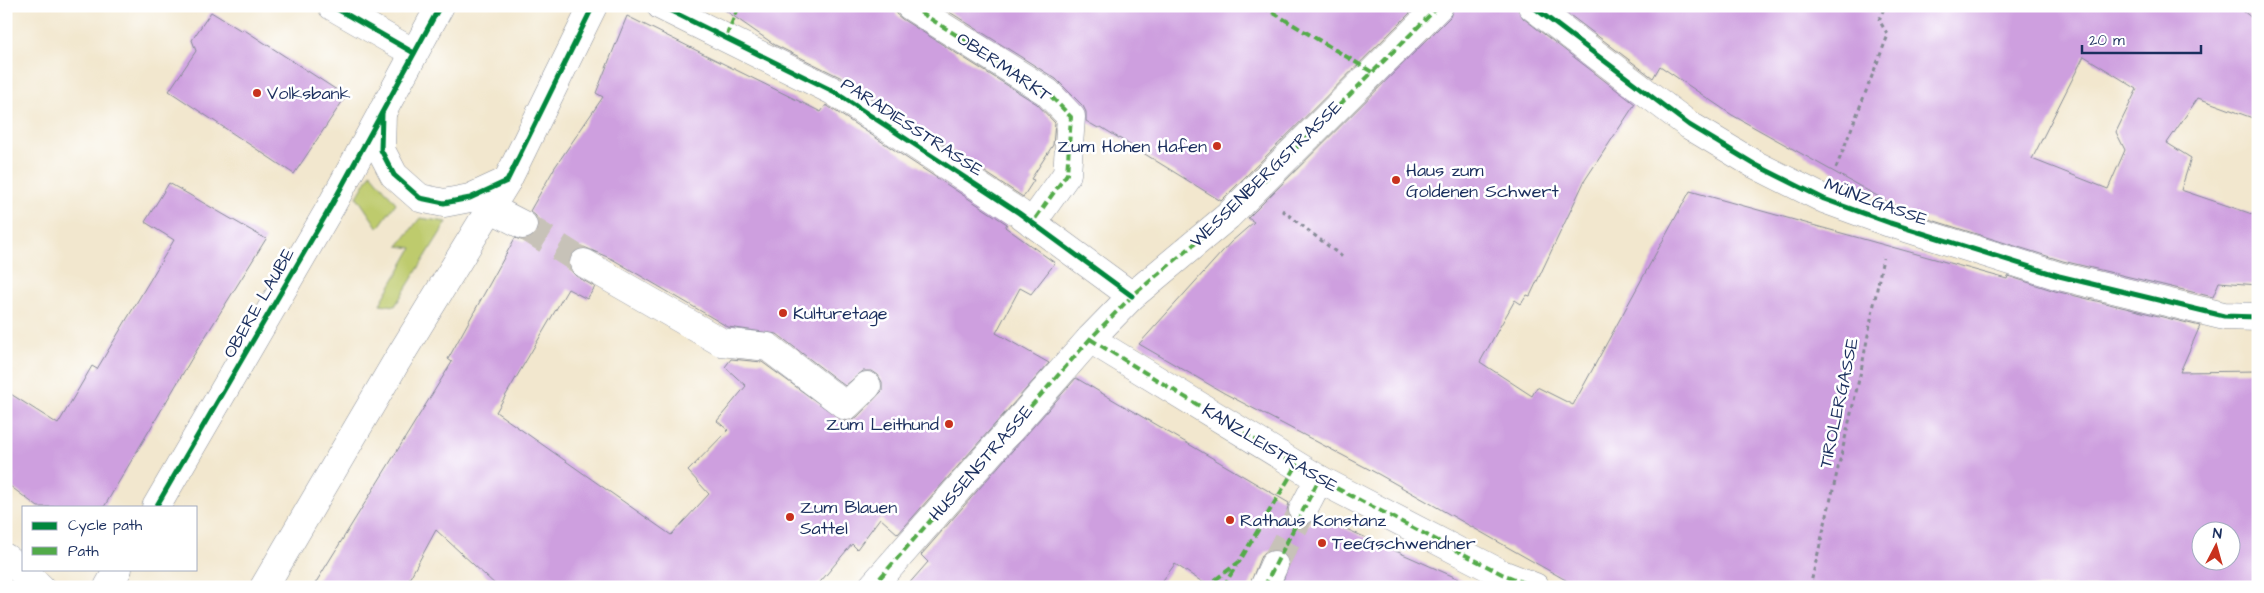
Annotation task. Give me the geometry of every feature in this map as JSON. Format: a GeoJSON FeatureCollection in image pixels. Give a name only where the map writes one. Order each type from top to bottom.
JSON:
{"type":"FeatureCollection","features":[{"type":"Feature","properties":{"kind":"street"},"geometry":{"type":"LineString","coordinates":[[332,6],[414,53]]}},
{"type":"Feature","properties":{"kind":"street","name":"OBERE LAUBE"},"geometry":{"type":"LineString","coordinates":[[157,506],[330,208],[440,6]]}},
{"type":"Feature","properties":{"kind":"street"},"geometry":{"type":"LineString","coordinates":[[264,587],[507,181],[593,6]]}},
{"type":"Feature","properties":{"kind":"street","name":"PARADIESSTRASSE"},"geometry":{"type":"LineString","coordinates":[[661,6],[833,91],[1032,223],[1132,296]]}},
{"type":"Feature","properties":{"kind":"street","name":"OBERMARKT"},"geometry":{"type":"LineString","coordinates":[[910,6],[1047,92],[1071,117],[1067,174],[1032,223]]}},
{"type":"Feature","properties":{"kind":"street","name":"WESSENBERGSTRASSE"},"geometry":{"type":"LineString","coordinates":[[1090,339],[1132,296],[1228,216],[1439,6]]}},
{"type":"Feature","properties":{"kind":"street","name":"MÜNZGASSE"},"geometry":{"type":"LineString","coordinates":[[1532,6],[1689,125],[1754,164],[1824,199],[1890,223],[2059,276],[2224,316],[2258,317]]}},
{"type":"Feature","properties":{"kind":"street","name":"OBERE LAUBE"},"geometry":{"type":"LineString","coordinates":[[382,112],[381,150],[394,174],[420,198],[444,203],[470,198],[507,181]]}},
{"type":"Feature","properties":{"kind":"street"},"geometry":{"type":"LineString","coordinates":[[490,208],[523,225]]}},
{"type":"Feature","properties":{"kind":"street"},"geometry":{"type":"LineString","coordinates":[[584,263],[721,342],[768,347],[846,406],[867,386]]}},
{"type":"Feature","properties":{"kind":"street","name":"KANZLEISTRASSE"},"geometry":{"type":"LineString","coordinates":[[1090,339],[1319,479],[1502,574],[1535,587]]}},
{"type":"Feature","properties":{"kind":"street","name":"HUSSENSTRASSE"},"geometry":{"type":"LineString","coordinates":[[872,587],[1090,339]]}},
{"type":"Feature","properties":{"kind":"street"},"geometry":{"type":"LineString","coordinates":[[1304,510],[1319,479]]}},
{"type":"Feature","properties":{"kind":"street"},"geometry":{"type":"LineString","coordinates":[[6,558],[40,587]]}},
{"type":"Feature","properties":{"kind":"street"},"geometry":{"type":"LineString","coordinates":[[108,587],[117,570]]}},
{"type":"Feature","properties":{"kind":"path"},"geometry":{"type":"LineString","coordinates":[[1824,199],[1888,35],[1879,20],[1885,6]]}},
{"type":"Feature","properties":{"kind":"path"},"geometry":{"type":"LineString","coordinates":[[1258,187],[1278,207],[1345,259]]}},
{"type":"Feature","properties":{"kind":"green space"},"geometry":{"type":"Polygon","coordinates":[[[371,173],[396,203],[378,228],[357,197],[371,173]]]}},
{"type":"Feature","properties":{"kind":"green space"},"geometry":{"type":"Polygon","coordinates":[[[420,218],[447,222],[395,306],[380,304],[412,248],[398,246],[420,218]]]}},
{"type":"Feature","properties":{"kind":"building"},"geometry":{"type":"Polygon","coordinates":[[[719,6],[895,6],[896,14],[902,19],[1037,104],[1055,123],[1053,145],[1031,179],[1034,180],[1023,197],[842,78],[775,45],[719,6]]]}},
{"type":"Feature","properties":{"kind":"building"},"geometry":{"type":"Polygon","coordinates":[[[940,6],[1417,6],[1221,201],[1101,127],[1098,128],[1086,121],[1086,112],[1083,106],[1056,79],[940,6]]]}},
{"type":"Feature","properties":{"kind":"building"},"geometry":{"type":"Polygon","coordinates":[[[1454,6],[1517,6],[1523,18],[1635,104],[1585,180],[1530,296],[1527,295],[1521,304],[1515,300],[1480,362],[1532,396],[1537,387],[1573,405],[1690,191],[2007,279],[2008,276],[2055,291],[2200,326],[2180,372],[2258,371],[2258,587],[1578,587],[1380,475],[1224,393],[1139,344],[1231,242],[1254,222],[1248,218],[1450,17],[1454,6]]]}},
{"type":"Feature","properties":{"kind":"building"},"geometry":{"type":"Polygon","coordinates":[[[1558,6],[2237,6],[2258,23],[2258,120],[2198,98],[2167,143],[2191,158],[2181,190],[2258,216],[2258,285],[2219,282],[2213,297],[2063,261],[1906,212],[1732,115],[1660,66],[1653,78],[1558,6]],[[2084,56],[2032,159],[2108,189],[2125,150],[2116,132],[2137,89],[2084,56]]]}},
{"type":"Feature","properties":{"kind":"building","name":"Volksbank"},"geometry":{"type":"Polygon","coordinates":[[[211,12],[242,31],[243,29],[346,96],[294,174],[169,91],[196,51],[192,40],[211,12]]]}},
{"type":"Feature","properties":{"kind":"building"},"geometry":{"type":"Polygon","coordinates":[[[627,16],[821,112],[826,105],[1007,224],[1005,227],[1055,263],[1031,294],[1020,288],[996,333],[1049,363],[898,534],[880,518],[857,549],[852,544],[816,587],[498,587],[436,530],[405,587],[313,587],[452,362],[448,359],[515,238],[524,241],[537,233],[539,224],[536,216],[530,211],[555,167],[603,97],[596,93],[627,16]],[[584,247],[577,249],[571,255],[568,263],[571,271],[595,287],[587,299],[568,289],[496,412],[671,535],[709,494],[688,471],[728,430],[717,421],[746,386],[725,367],[731,359],[762,362],[843,421],[850,421],[857,417],[882,391],[882,382],[878,375],[872,371],[863,371],[845,386],[777,334],[728,327],[612,259],[584,247]]]}},
{"type":"Feature","properties":{"kind":"building"},"geometry":{"type":"Polygon","coordinates":[[[169,183],[266,239],[192,358],[105,506],[37,506],[6,483],[6,391],[58,424],[92,366],[97,369],[174,240],[145,222],[169,183]]]}},
{"type":"Feature","properties":{"kind":"building"},"geometry":{"type":"Polygon","coordinates":[[[1076,378],[1289,503],[1287,510],[1290,518],[1296,524],[1304,526],[1311,523],[1317,516],[1477,587],[1281,587],[1289,563],[1286,556],[1280,551],[1273,549],[1265,552],[1260,558],[1249,587],[1210,587],[1175,564],[1158,587],[906,587],[928,562],[921,555],[1076,378]]]}},
{"type":"Feature","properties":{"kind":"tunnel"},"geometry":{"type":"LineString","coordinates":[[523,225],[584,263]]}},
{"type":"Feature","properties":{"kind":"tunnel"},"geometry":{"type":"LineString","coordinates":[[1274,565],[1303,510]]}},
{"type":"Feature","properties":{"kind":"marked path"},"geometry":{"type":"LineString","coordinates":[[726,37],[739,6]]}},
{"type":"Feature","properties":{"kind":"marked path"},"geometry":{"type":"LineString","coordinates":[[910,6],[1047,92],[1071,117],[1067,174],[1032,223]]}},
{"type":"Feature","properties":{"kind":"marked path"},"geometry":{"type":"LineString","coordinates":[[1262,6],[1372,72]]}},
{"type":"Feature","properties":{"kind":"marked path"},"geometry":{"type":"LineString","coordinates":[[872,587],[1090,339],[1132,296],[1228,216],[1439,6]]}},
{"type":"Feature","properties":{"kind":"marked path"},"geometry":{"type":"LineString","coordinates":[[1090,339],[1319,479],[1502,574],[1535,587]]}},
{"type":"Feature","properties":{"kind":"marked path"},"geometry":{"type":"LineString","coordinates":[[1215,580],[1239,562],[1297,465]]}},
{"type":"Feature","properties":{"kind":"marked path"},"geometry":{"type":"LineString","coordinates":[[1264,587],[1319,479]]}},
{"type":"Feature","properties":{"kind":"marked path"},"geometry":{"type":"LineString","coordinates":[[1223,587],[1236,566]]}},
{"type":"Feature","properties":{"kind":"marked path"},"geometry":{"type":"LineString","coordinates":[[1204,587],[1206,582]]}},
{"type":"Feature","properties":{"kind":"cycle path"},"geometry":{"type":"LineString","coordinates":[[332,6],[414,53]]}},
{"type":"Feature","properties":{"kind":"cycle path"},"geometry":{"type":"LineString","coordinates":[[157,506],[330,208],[440,6]]}},
{"type":"Feature","properties":{"kind":"cycle path"},"geometry":{"type":"LineString","coordinates":[[382,114],[381,150],[394,175],[420,198],[444,203],[470,198],[507,181],[593,6]]}},
{"type":"Feature","properties":{"kind":"cycle path"},"geometry":{"type":"LineString","coordinates":[[661,6],[833,91],[1019,213],[1132,296]]}},
{"type":"Feature","properties":{"kind":"cycle path"},"geometry":{"type":"LineString","coordinates":[[1532,6],[1689,125],[1754,164],[1824,199],[1890,223],[2059,276],[2224,316],[2258,317]]}},
{"type":"Feature","properties":{"kind":"place","name":"Volksbank"},"geometry":{"type":"Point","coordinates":[257,93]}},
{"type":"Feature","properties":{"kind":"place","name":"Zum Hohen Hafen"},"geometry":{"type":"Point","coordinates":[1217,146]}},
{"type":"Feature","properties":{"kind":"place","name":"Haus zum Goldenen Schwert"},"geometry":{"type":"Point","coordinates":[1396,180]}},
{"type":"Feature","properties":{"kind":"place","name":"Kulturetage"},"geometry":{"type":"Point","coordinates":[783,313]}},
{"type":"Feature","properties":{"kind":"place","name":"Zum Leithund"},"geometry":{"type":"Point","coordinates":[949,424]}},
{"type":"Feature","properties":{"kind":"place","name":"Zum Blauen Sattel"},"geometry":{"type":"Point","coordinates":[790,517]}},
{"type":"Feature","properties":{"kind":"place","name":"Rathaus Konstanz"},"geometry":{"type":"Point","coordinates":[1230,520]}},
{"type":"Feature","properties":{"kind":"place","name":"TeeGschwendner"},"geometry":{"type":"Point","coordinates":[1322,543]}}]}
